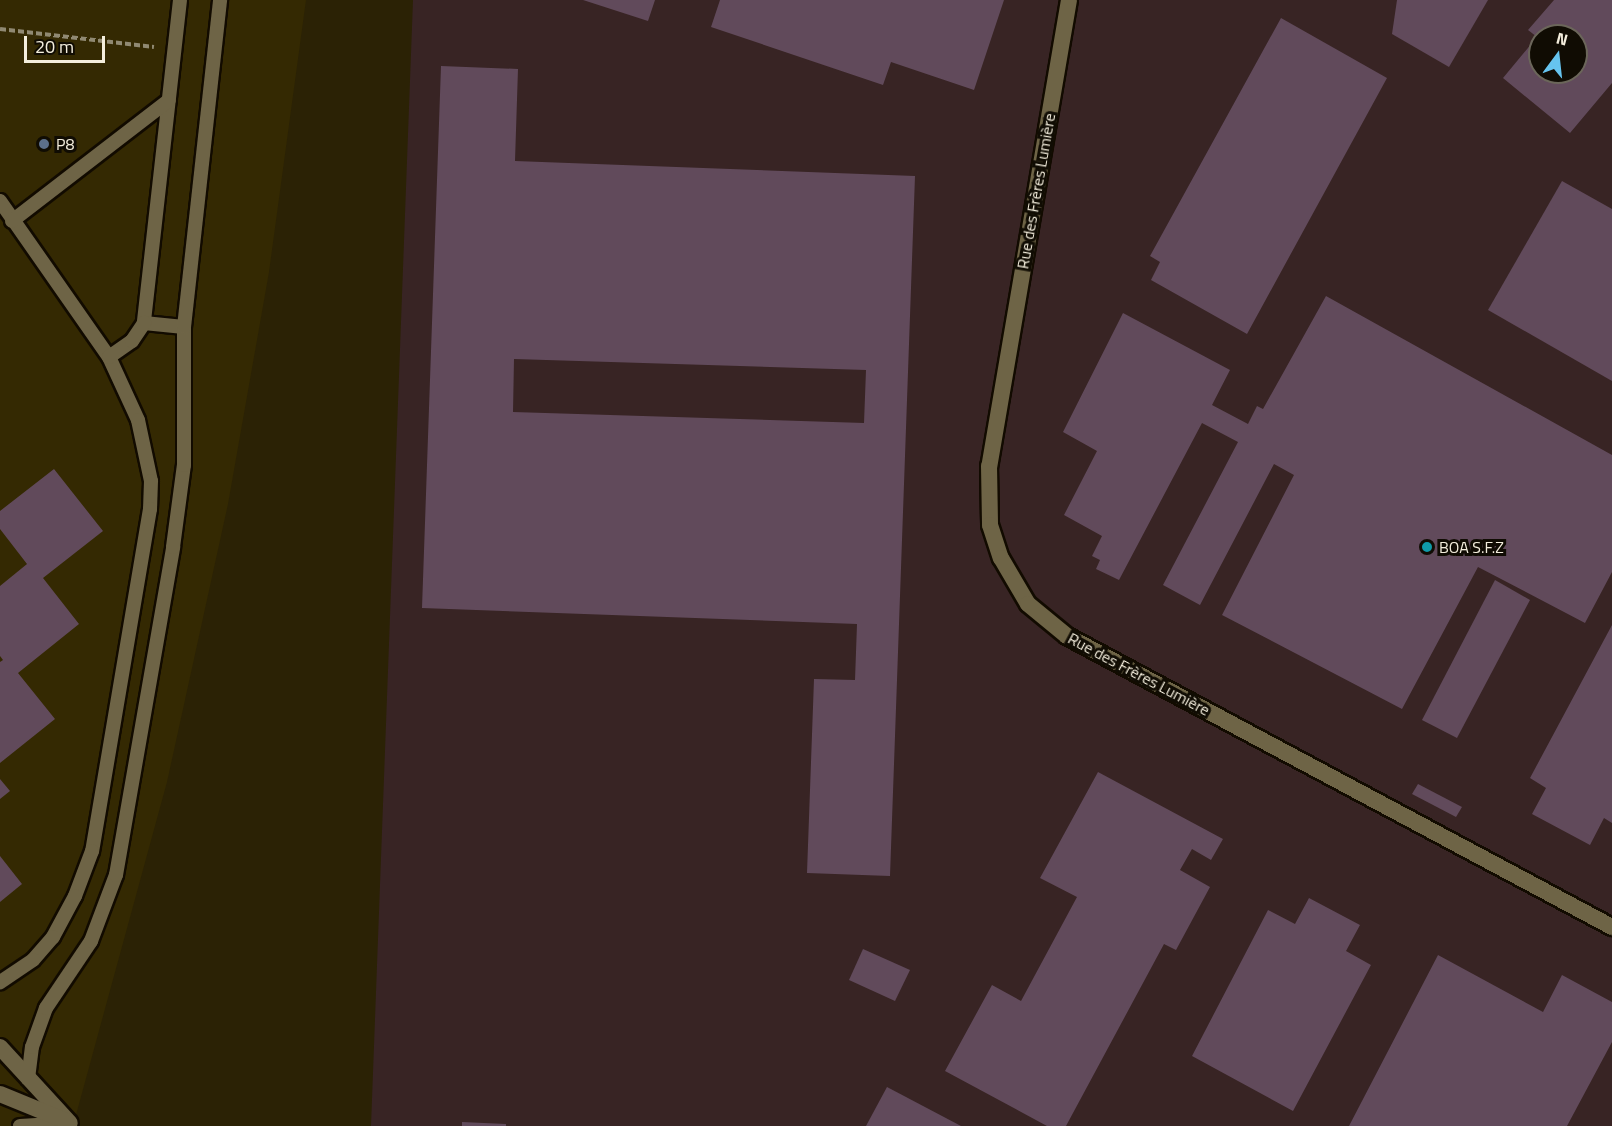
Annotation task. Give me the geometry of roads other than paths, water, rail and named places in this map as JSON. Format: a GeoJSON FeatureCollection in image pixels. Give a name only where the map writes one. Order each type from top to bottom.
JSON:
{"type":"FeatureCollection","features":[{"type":"Feature","properties":{"kind":"street","name":"Rue des Frères Lumière"},"geometry":{"type":"LineString","coordinates":[[1070,0],[989,466],[990,525],[1001,558],[1028,604],[1067,636],[1612,927]]}},
{"type":"Feature","properties":{"kind":"street"},"geometry":{"type":"LineString","coordinates":[[0,1047],[72,1125]]}},
{"type":"Feature","properties":{"kind":"street"},"geometry":{"type":"LineString","coordinates":[[0,1094],[72,1125]]}},
{"type":"Feature","properties":{"kind":"lane"},"geometry":{"type":"LineString","coordinates":[[109,357],[132,341],[144,323],[180,0]]}},
{"type":"Feature","properties":{"kind":"lane"},"geometry":{"type":"LineString","coordinates":[[28,1079],[32,1047],[46,1008],[91,941],[116,875],[174,547],[184,465],[184,327],[220,0]]}},
{"type":"Feature","properties":{"kind":"lane"},"geometry":{"type":"LineString","coordinates":[[12,221],[169,100]]}},
{"type":"Feature","properties":{"kind":"lane"},"geometry":{"type":"LineString","coordinates":[[0,201],[109,357],[138,420],[151,481],[150,509],[94,839],[75,896],[53,937],[33,960],[0,982]]}},
{"type":"Feature","properties":{"kind":"lane"},"geometry":{"type":"LineString","coordinates":[[144,323],[184,327]]}},
{"type":"Feature","properties":{"kind":"lane"},"geometry":{"type":"LineString","coordinates":[[21,1126],[72,1125]]}},
{"type":"Feature","properties":{"kind":"place","name":"P8"},"geometry":{"type":"Point","coordinates":[44,144]}},
{"type":"Feature","properties":{"kind":"place","name":"BOA S.F.Z"},"geometry":{"type":"Point","coordinates":[1427,547]}}]}
